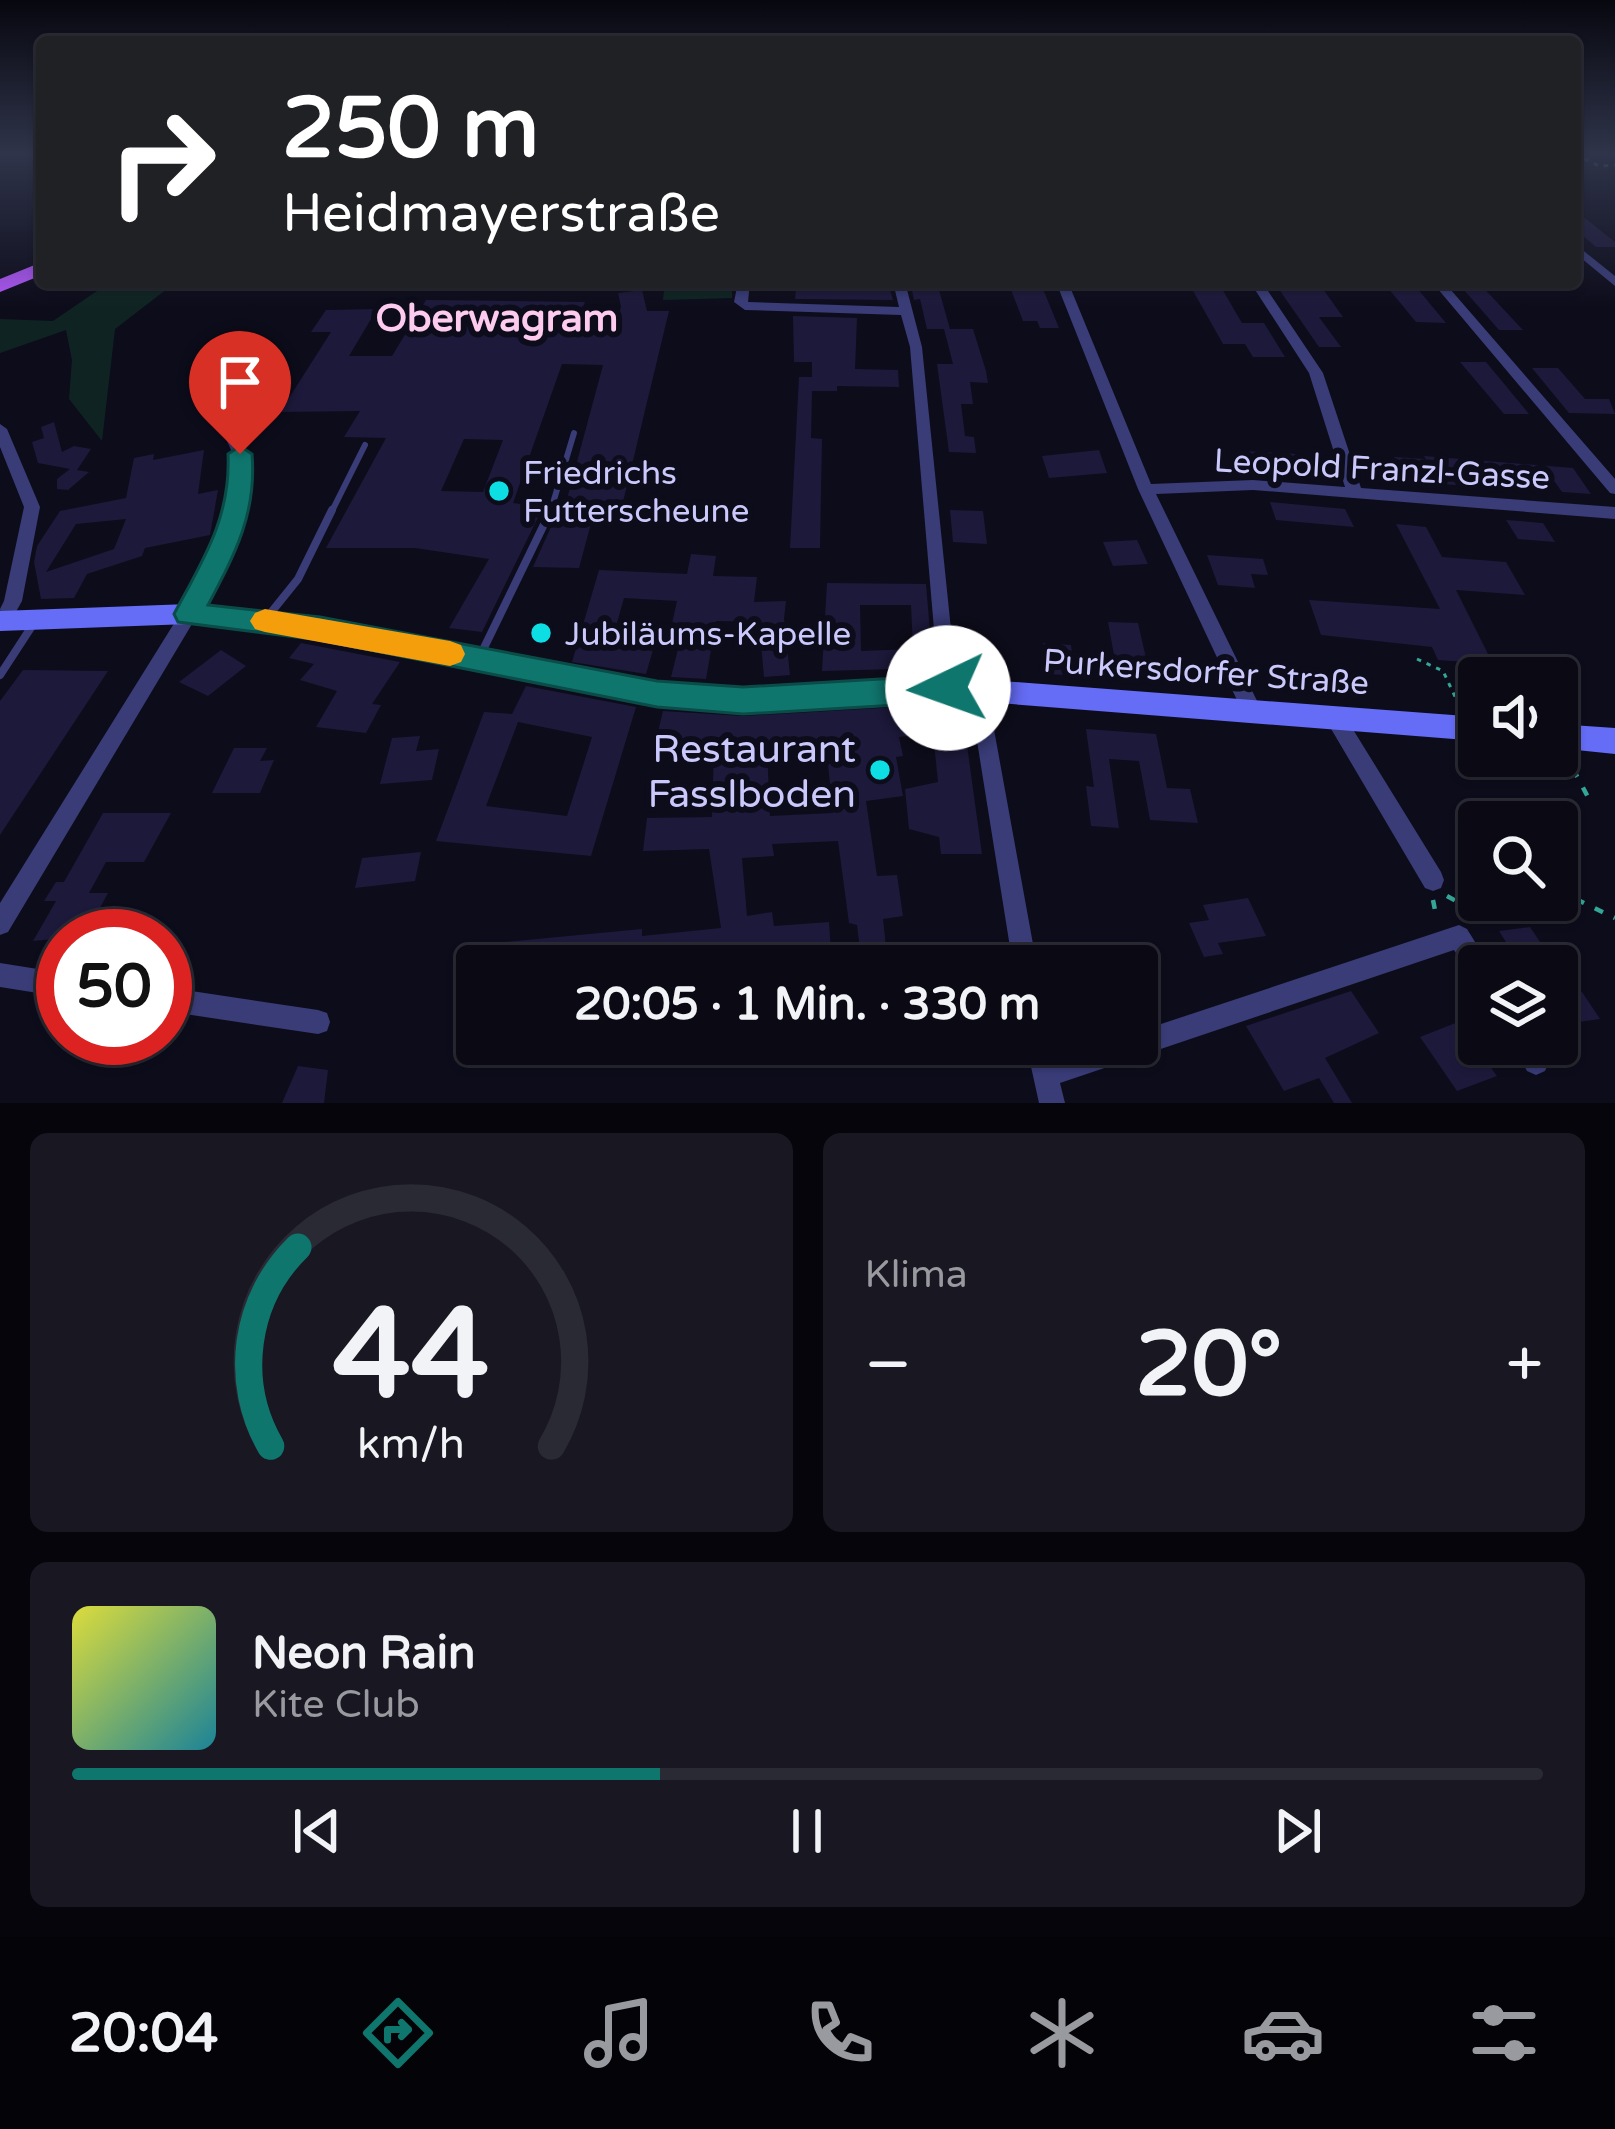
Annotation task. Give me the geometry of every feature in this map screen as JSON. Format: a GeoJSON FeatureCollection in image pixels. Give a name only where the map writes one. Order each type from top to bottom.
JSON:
{"type":"FeatureCollection","features":[{"type":"Feature","properties":{"kind":"main road"},"geometry":{"type":"LineString","coordinates":[[0,286],[36,271]]}},
{"type":"Feature","properties":{"kind":"main road","name":"Purkersdorfer Straße"},"geometry":{"type":"LineString","coordinates":[[1,621],[189,614],[264,621],[657,694],[743,700],[948,688],[1458,728]]}},
{"type":"Feature","properties":{"kind":"main road"},"geometry":{"type":"LineString","coordinates":[[1578,744],[1615,741]]}},
{"type":"Feature","properties":{"kind":"street"},"geometry":{"type":"LineString","coordinates":[[1581,257],[1615,258]]}},
{"type":"Feature","properties":{"kind":"street"},"geometry":{"type":"LineString","coordinates":[[1581,257],[1615,282]]}},
{"type":"Feature","properties":{"kind":"street"},"geometry":{"type":"LineString","coordinates":[[743,288],[742,305],[907,311]]}},
{"type":"Feature","properties":{"kind":"street"},"geometry":{"type":"LineString","coordinates":[[901,288],[916,347],[948,688]]}},
{"type":"Feature","properties":{"kind":"street"},"geometry":{"type":"LineString","coordinates":[[1064,288],[1146,489],[1251,709]]}},
{"type":"Feature","properties":{"kind":"street"},"geometry":{"type":"LineString","coordinates":[[1260,288],[1316,373],[1355,493]]}},
{"type":"Feature","properties":{"kind":"street"},"geometry":{"type":"LineString","coordinates":[[1443,288],[1615,489]]}},
{"type":"Feature","properties":{"kind":"street"},"geometry":{"type":"LineString","coordinates":[[0,924],[189,614],[232,533],[242,489],[240,454],[224,420]]}},
{"type":"Feature","properties":{"kind":"street"},"geometry":{"type":"LineString","coordinates":[[0,429],[32,507],[13,601],[1,621]]}},
{"type":"Feature","properties":{"kind":"street","name":"Leopold Franzl-Gasse"},"geometry":{"type":"LineString","coordinates":[[1146,489],[1253,485],[1615,513]]}},
{"type":"Feature","properties":{"kind":"street"},"geometry":{"type":"LineString","coordinates":[[978,691],[1020,945]]}},
{"type":"Feature","properties":{"kind":"street"},"geometry":{"type":"LineString","coordinates":[[1334,716],[1433,880]]}},
{"type":"Feature","properties":{"kind":"street"},"geometry":{"type":"LineString","coordinates":[[1045,1075],[1450,940],[1458,948]]}},
{"type":"Feature","properties":{"kind":"street"},"geometry":{"type":"LineString","coordinates":[[0,975],[36,981]]}},
{"type":"Feature","properties":{"kind":"street"},"geometry":{"type":"LineString","coordinates":[[192,1003],[318,1022]]}},
{"type":"Feature","properties":{"kind":"street"},"geometry":{"type":"LineString","coordinates":[[1043,1065],[1052,1103]]}},
{"type":"Feature","properties":{"kind":"lane"},"geometry":{"type":"LineString","coordinates":[[479,659],[554,506],[574,433]]}},
{"type":"Feature","properties":{"kind":"lane"},"geometry":{"type":"LineString","coordinates":[[264,621],[298,579],[365,445]]}},
{"type":"Feature","properties":{"kind":"lane"},"geometry":{"type":"LineString","coordinates":[[0,675],[35,619]]}},
{"type":"Feature","properties":{"kind":"lane"},"geometry":{"type":"LineString","coordinates":[[0,657],[13,657]]}},
{"type":"Feature","properties":{"kind":"path"},"geometry":{"type":"LineString","coordinates":[[1417,659],[1443,671],[1458,699]]}},
{"type":"Feature","properties":{"kind":"path"},"geometry":{"type":"LineString","coordinates":[[1578,777],[1588,796]]}},
{"type":"Feature","properties":{"kind":"path"},"geometry":{"type":"LineString","coordinates":[[1433,880],[1458,904]]}},
{"type":"Feature","properties":{"kind":"path"},"geometry":{"type":"LineString","coordinates":[[1433,880],[1450,940]]}},
{"type":"Feature","properties":{"kind":"path"},"geometry":{"type":"LineString","coordinates":[[1578,900],[1615,918]]}},
{"type":"Feature","properties":{"kind":"green space"},"geometry":{"type":"Polygon","coordinates":[[[101,288],[168,288],[115,329],[102,441],[69,399],[72,360],[66,330],[0,353],[0,319],[53,321],[101,288]]]}},
{"type":"Feature","properties":{"kind":"green space"},"geometry":{"type":"Polygon","coordinates":[[[664,288],[732,288],[732,298],[663,300],[664,288]]]}},
{"type":"Feature","properties":{"kind":"building"},"geometry":{"type":"Polygon","coordinates":[[[1581,215],[1615,242],[1615,247],[1596,247],[1581,234],[1581,215]]]}},
{"type":"Feature","properties":{"kind":"building"},"geometry":{"type":"Polygon","coordinates":[[[890,288],[893,300],[795,299],[796,289],[890,288]]]}},
{"type":"Feature","properties":{"kind":"building"},"geometry":{"type":"Polygon","coordinates":[[[911,288],[938,288],[950,329],[927,329],[920,299],[914,300],[911,288]]]}},
{"type":"Feature","properties":{"kind":"building"},"geometry":{"type":"Polygon","coordinates":[[[1010,288],[1043,289],[1059,328],[1040,328],[1037,321],[1023,321],[1010,288]]]}},
{"type":"Feature","properties":{"kind":"building"},"geometry":{"type":"Polygon","coordinates":[[[1191,288],[1222,288],[1242,323],[1264,323],[1285,357],[1253,357],[1245,344],[1223,344],[1191,288]]]}},
{"type":"Feature","properties":{"kind":"building"},"geometry":{"type":"Polygon","coordinates":[[[1278,288],[1322,288],[1343,317],[1319,317],[1341,347],[1319,347],[1278,288]]]}},
{"type":"Feature","properties":{"kind":"building"},"geometry":{"type":"Polygon","coordinates":[[[1388,288],[1417,288],[1446,323],[1416,322],[1388,288]]]}},
{"type":"Feature","properties":{"kind":"building"},"geometry":{"type":"Polygon","coordinates":[[[1462,288],[1484,288],[1523,330],[1499,330],[1462,288]]]}},
{"type":"Feature","properties":{"kind":"building"},"geometry":{"type":"Polygon","coordinates":[[[642,290],[647,311],[669,311],[622,506],[596,505],[579,568],[533,567],[559,509],[564,510],[603,365],[562,364],[513,503],[543,507],[482,632],[449,628],[489,559],[415,548],[326,548],[386,438],[344,437],[360,411],[280,412],[331,332],[311,332],[326,310],[377,309],[349,356],[392,356],[426,300],[585,302],[574,333],[613,333],[621,307],[618,293],[642,290]],[[464,439],[441,491],[483,492],[503,440],[464,439]]]}},
{"type":"Feature","properties":{"kind":"building"},"geometry":{"type":"Polygon","coordinates":[[[793,316],[857,318],[855,369],[898,370],[899,387],[837,386],[837,391],[812,391],[811,438],[822,439],[820,548],[790,548],[799,377],[812,377],[812,362],[794,362],[793,316]]]}},
{"type":"Feature","properties":{"kind":"building"},"geometry":{"type":"Polygon","coordinates":[[[944,329],[973,329],[986,371],[988,383],[970,382],[973,404],[961,404],[965,436],[974,437],[976,453],[949,452],[937,364],[953,364],[944,329]]]}},
{"type":"Feature","properties":{"kind":"building"},"geometry":{"type":"Polygon","coordinates":[[[1460,362],[1486,362],[1529,414],[1504,414],[1460,362]]]}},
{"type":"Feature","properties":{"kind":"building"},"geometry":{"type":"Polygon","coordinates":[[[1532,368],[1558,368],[1585,399],[1609,399],[1615,414],[1569,413],[1532,368]]]}},
{"type":"Feature","properties":{"kind":"building"},"geometry":{"type":"Polygon","coordinates":[[[54,422],[62,452],[74,446],[91,449],[77,470],[89,472],[68,490],[57,489],[57,479],[70,469],[38,463],[32,442],[44,438],[41,427],[54,422]]]}},
{"type":"Feature","properties":{"kind":"building"},"geometry":{"type":"Polygon","coordinates":[[[204,450],[198,494],[218,490],[210,535],[145,548],[142,556],[87,574],[74,598],[41,599],[34,562],[37,546],[60,511],[126,498],[134,458],[154,454],[153,460],[204,450]],[[126,519],[76,524],[46,572],[114,549],[126,519]]]}},
{"type":"Feature","properties":{"kind":"building"},"geometry":{"type":"Polygon","coordinates":[[[1099,450],[1107,473],[1049,478],[1042,456],[1099,450]]]}},
{"type":"Feature","properties":{"kind":"building"},"geometry":{"type":"Polygon","coordinates":[[[1244,451],[1316,455],[1323,473],[1249,470],[1244,451]]]}},
{"type":"Feature","properties":{"kind":"building"},"geometry":{"type":"Polygon","coordinates":[[[1424,456],[1573,468],[1591,494],[1562,492],[1555,482],[1481,477],[1487,487],[1395,481],[1385,463],[1395,457],[1426,459],[1424,456]]]}},
{"type":"Feature","properties":{"kind":"building"},"geometry":{"type":"Polygon","coordinates":[[[1270,502],[1345,509],[1354,527],[1276,520],[1270,502]]]}},
{"type":"Feature","properties":{"kind":"building"},"geometry":{"type":"Polygon","coordinates":[[[950,510],[983,511],[987,544],[953,542],[950,510]]]}},
{"type":"Feature","properties":{"kind":"building"},"geometry":{"type":"Polygon","coordinates":[[[1506,520],[1543,523],[1555,542],[1518,539],[1506,520]]]}},
{"type":"Feature","properties":{"kind":"building"},"geometry":{"type":"Polygon","coordinates":[[[1396,524],[1426,527],[1442,557],[1506,562],[1525,595],[1456,590],[1490,657],[1458,657],[1458,661],[1438,660],[1432,647],[1321,635],[1309,600],[1440,609],[1396,524]]]}},
{"type":"Feature","properties":{"kind":"building"},"geometry":{"type":"Polygon","coordinates":[[[1137,540],[1148,564],[1113,566],[1103,542],[1137,540]]]}},
{"type":"Feature","properties":{"kind":"building"},"geometry":{"type":"Polygon","coordinates":[[[691,554],[716,556],[713,576],[757,577],[754,602],[786,601],[790,675],[764,677],[759,622],[716,621],[706,679],[671,677],[679,645],[668,642],[677,601],[624,598],[611,644],[653,650],[646,674],[572,662],[599,570],[687,574],[691,554]]]}},
{"type":"Feature","properties":{"kind":"building"},"geometry":{"type":"Polygon","coordinates":[[[1207,555],[1263,559],[1268,575],[1251,574],[1255,588],[1218,585],[1207,555]]]}},
{"type":"Feature","properties":{"kind":"building"},"geometry":{"type":"Polygon","coordinates":[[[827,583],[926,584],[933,668],[822,671],[827,583]],[[860,605],[861,651],[913,649],[911,605],[860,605]]]}},
{"type":"Feature","properties":{"kind":"building"},"geometry":{"type":"Polygon","coordinates":[[[1108,622],[1138,623],[1151,680],[1048,674],[1043,643],[1071,645],[1072,653],[1114,655],[1108,622]]]}},
{"type":"Feature","properties":{"kind":"building"},"geometry":{"type":"Polygon","coordinates":[[[301,643],[400,662],[372,704],[381,705],[366,733],[316,727],[337,691],[300,680],[314,664],[289,658],[301,643]]]}},
{"type":"Feature","properties":{"kind":"building"},"geometry":{"type":"Polygon","coordinates":[[[221,650],[246,666],[208,696],[179,682],[221,650]]]}},
{"type":"Feature","properties":{"kind":"building"},"geometry":{"type":"Polygon","coordinates":[[[23,670],[108,671],[0,835],[0,701],[23,670]]]}},
{"type":"Feature","properties":{"kind":"building"},"geometry":{"type":"Polygon","coordinates":[[[526,686],[636,707],[591,856],[436,841],[484,712],[512,714],[526,686]],[[518,722],[486,806],[567,816],[592,737],[518,722]]]}},
{"type":"Feature","properties":{"kind":"building"},"geometry":{"type":"Polygon","coordinates":[[[948,704],[960,710],[982,854],[941,854],[939,837],[909,829],[905,789],[938,782],[933,733],[899,737],[903,756],[896,757],[903,796],[866,801],[877,876],[897,875],[903,916],[883,919],[886,945],[859,945],[857,925],[849,923],[838,841],[772,844],[774,856],[742,858],[747,916],[772,912],[774,926],[829,922],[831,945],[473,945],[642,929],[642,936],[721,928],[709,849],[643,851],[647,818],[712,817],[714,749],[655,744],[663,711],[743,716],[948,704]],[[826,745],[767,749],[770,816],[833,813],[826,745]]]}},
{"type":"Feature","properties":{"kind":"building"},"geometry":{"type":"Polygon","coordinates":[[[1086,729],[1156,734],[1167,788],[1190,789],[1198,823],[1150,820],[1139,761],[1109,759],[1119,828],[1091,826],[1086,786],[1094,787],[1086,729]]]}},
{"type":"Feature","properties":{"kind":"building"},"geometry":{"type":"Polygon","coordinates":[[[420,736],[416,751],[439,749],[432,780],[380,784],[392,738],[420,736]]]}},
{"type":"Feature","properties":{"kind":"building"},"geometry":{"type":"Polygon","coordinates":[[[234,748],[267,748],[260,761],[274,760],[260,793],[212,793],[234,748]]]}},
{"type":"Feature","properties":{"kind":"building"},"geometry":{"type":"Polygon","coordinates":[[[103,813],[171,813],[144,862],[106,862],[89,893],[108,893],[99,909],[51,909],[56,901],[44,901],[56,882],[64,882],[103,813]]]}},
{"type":"Feature","properties":{"kind":"building"},"geometry":{"type":"Polygon","coordinates":[[[421,852],[415,881],[355,888],[362,858],[421,852]]]}},
{"type":"Feature","properties":{"kind":"building"},"geometry":{"type":"Polygon","coordinates":[[[1248,898],[1266,936],[1218,943],[1223,954],[1204,957],[1189,923],[1209,920],[1203,905],[1248,898]]]}},
{"type":"Feature","properties":{"kind":"building"},"geometry":{"type":"Polygon","coordinates":[[[1530,927],[1542,945],[1508,945],[1499,931],[1530,927]]]}},
{"type":"Feature","properties":{"kind":"building"},"geometry":{"type":"Polygon","coordinates":[[[1351,991],[1379,1033],[1325,1058],[1352,1103],[1334,1103],[1319,1078],[1284,1091],[1246,1026],[1351,991]]]}},
{"type":"Feature","properties":{"kind":"building"},"geometry":{"type":"Polygon","coordinates":[[[1578,992],[1582,992],[1600,1019],[1578,1022],[1578,992]]]}},
{"type":"Feature","properties":{"kind":"building"},"geometry":{"type":"Polygon","coordinates":[[[1458,1022],[1458,1065],[1489,1065],[1497,1076],[1457,1091],[1420,1037],[1458,1022]]]}},
{"type":"Feature","properties":{"kind":"building"},"geometry":{"type":"Polygon","coordinates":[[[298,1066],[328,1070],[324,1103],[282,1103],[298,1066]]]}},
{"type":"Feature","properties":{"kind":"slow traffic"},"geometry":{"type":"LineString","coordinates":[[265,621],[450,654]]}},
{"type":"Feature","properties":{"kind":"place","name":"Friedrichs Futterscheune"},"geometry":{"type":"Point","coordinates":[499,491]}},
{"type":"Feature","properties":{"kind":"place","name":"Jubiläums-Kapelle"},"geometry":{"type":"Point","coordinates":[541,633]}},
{"type":"Feature","properties":{"kind":"place","name":"Restaurant Fasslboden"},"geometry":{"type":"Point","coordinates":[880,770]}},
{"type":"Feature","properties":{"kind":"district","name":"Oberwagram"},"geometry":{"type":"Point","coordinates":[497,317]}},
{"type":"Feature","properties":{"kind":"route"},"geometry":{"type":"LineString","coordinates":[[240,454],[242,489],[232,533],[189,614],[320,628],[657,694],[743,700],[948,688]]}}]}
